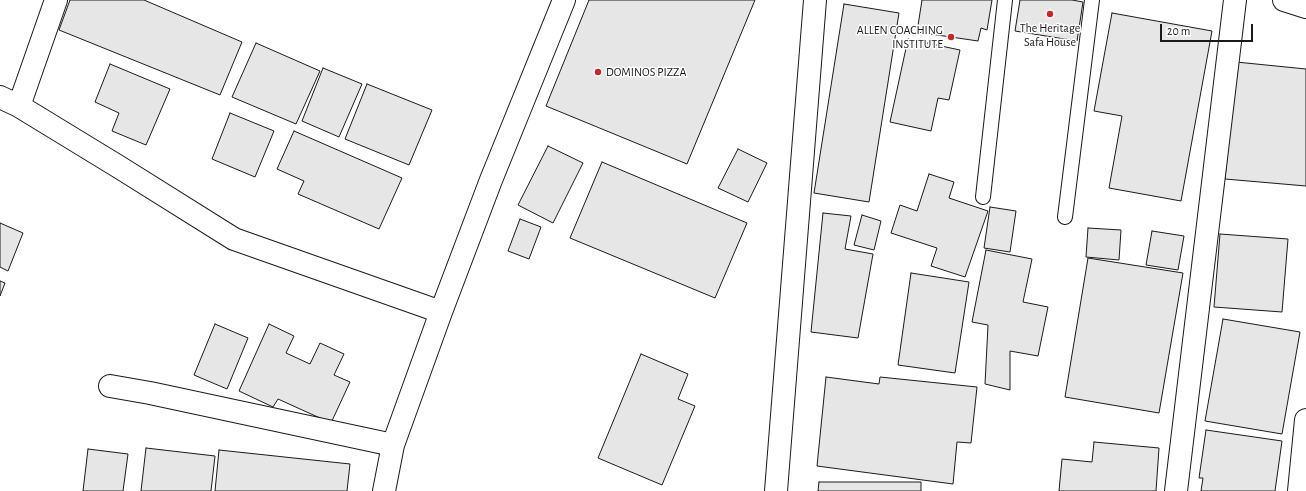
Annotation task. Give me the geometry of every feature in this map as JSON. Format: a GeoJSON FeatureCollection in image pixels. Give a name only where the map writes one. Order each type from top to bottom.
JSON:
{"type":"FeatureCollection","features":[{"type":"Feature","properties":{"kind":"main road"},"geometry":{"type":"LineString","coordinates":[[56,0],[9,101],[119,166],[234,240],[441,312]]}},
{"type":"Feature","properties":{"kind":"main road"},"geometry":{"type":"LineString","coordinates":[[384,491],[393,445],[441,312],[494,173],[564,0]]}},
{"type":"Feature","properties":{"kind":"main road"},"geometry":{"type":"LineString","coordinates":[[776,491],[815,0]]}},
{"type":"Feature","properties":{"kind":"main road"},"geometry":{"type":"LineString","coordinates":[[1176,491],[1235,0]]}},
{"type":"Feature","properties":{"kind":"main road"},"geometry":{"type":"LineString","coordinates":[[1284,0],[1306,7]]}},
{"type":"Feature","properties":{"kind":"main road"},"geometry":{"type":"LineString","coordinates":[[110,386],[150,392],[393,445]]}},
{"type":"Feature","properties":{"kind":"main road"},"geometry":{"type":"LineString","coordinates":[[1299,491],[1306,420]]}},
{"type":"Feature","properties":{"kind":"lane"},"geometry":{"type":"LineString","coordinates":[[983,197],[1005,0]]}},
{"type":"Feature","properties":{"kind":"lane"},"geometry":{"type":"LineString","coordinates":[[1065,217],[1092,0]]}},
{"type":"Feature","properties":{"kind":"building"},"geometry":{"type":"Polygon","coordinates":[[[70,0],[144,0],[242,42],[220,95],[59,30],[70,0]]]}},
{"type":"Feature","properties":{"kind":"building"},"geometry":{"type":"Polygon","coordinates":[[[589,0],[755,0],[687,164],[546,106],[589,0]]]}},
{"type":"Feature","properties":{"kind":"building"},"geometry":{"type":"Polygon","coordinates":[[[922,0],[992,0],[987,30],[981,28],[978,41],[917,32],[922,0]]]}},
{"type":"Feature","properties":{"kind":"building"},"geometry":{"type":"Polygon","coordinates":[[[1020,0],[1072,0],[1083,2],[1077,41],[1015,31],[1020,0]]]}},
{"type":"Feature","properties":{"kind":"building"},"geometry":{"type":"Polygon","coordinates":[[[844,4],[899,13],[869,202],[814,193],[844,4]]]}},
{"type":"Feature","properties":{"kind":"building"},"geometry":{"type":"Polygon","coordinates":[[[1112,13],[1212,31],[1181,201],[1109,188],[1122,116],[1094,111],[1112,13]]]}},
{"type":"Feature","properties":{"kind":"building"},"geometry":{"type":"Polygon","coordinates":[[[908,39],[960,50],[949,100],[938,98],[931,131],[890,122],[908,39]]]}},
{"type":"Feature","properties":{"kind":"building"},"geometry":{"type":"Polygon","coordinates":[[[256,43],[320,71],[296,124],[232,97],[256,43]]]}},
{"type":"Feature","properties":{"kind":"building"},"geometry":{"type":"Polygon","coordinates":[[[1236,62],[1306,69],[1306,186],[1225,179],[1236,62]]]}},
{"type":"Feature","properties":{"kind":"building"},"geometry":{"type":"Polygon","coordinates":[[[110,64],[170,89],[146,145],[112,131],[119,113],[95,102],[110,64]]]}},
{"type":"Feature","properties":{"kind":"building"},"geometry":{"type":"Polygon","coordinates":[[[323,68],[362,84],[339,137],[302,121],[323,68]]]}},
{"type":"Feature","properties":{"kind":"building"},"geometry":{"type":"Polygon","coordinates":[[[367,84],[432,110],[409,165],[345,139],[367,84]]]}},
{"type":"Feature","properties":{"kind":"building"},"geometry":{"type":"Polygon","coordinates":[[[230,113],[274,131],[255,177],[212,159],[230,113]]]}},
{"type":"Feature","properties":{"kind":"building"},"geometry":{"type":"Polygon","coordinates":[[[294,131],[402,178],[379,229],[298,194],[304,181],[277,169],[294,131]]]}},
{"type":"Feature","properties":{"kind":"building"},"geometry":{"type":"Polygon","coordinates":[[[548,146],[583,163],[553,223],[518,205],[548,146]]]}},
{"type":"Feature","properties":{"kind":"building"},"geometry":{"type":"Polygon","coordinates":[[[738,149],[767,163],[748,202],[718,188],[738,149]]]}},
{"type":"Feature","properties":{"kind":"building"},"geometry":{"type":"Polygon","coordinates":[[[602,162],[747,223],[715,298],[570,238],[602,162]]]}},
{"type":"Feature","properties":{"kind":"building"},"geometry":{"type":"Polygon","coordinates":[[[929,174],[954,182],[949,198],[988,211],[965,277],[931,266],[937,248],[891,233],[900,205],[917,211],[929,174]]]}},
{"type":"Feature","properties":{"kind":"building"},"geometry":{"type":"Polygon","coordinates":[[[990,207],[1016,211],[1010,252],[984,248],[990,207]]]}},
{"type":"Feature","properties":{"kind":"building"},"geometry":{"type":"Polygon","coordinates":[[[823,213],[851,216],[845,249],[873,254],[858,338],[811,332],[823,213]]]}},
{"type":"Feature","properties":{"kind":"building"},"geometry":{"type":"Polygon","coordinates":[[[862,215],[881,221],[874,250],[854,245],[862,215]]]}},
{"type":"Feature","properties":{"kind":"building"},"geometry":{"type":"Polygon","coordinates":[[[520,219],[541,227],[529,259],[508,251],[520,219]]]}},
{"type":"Feature","properties":{"kind":"building"},"geometry":{"type":"Polygon","coordinates":[[[0,223],[23,233],[8,271],[0,267],[0,223]]]}},
{"type":"Feature","properties":{"kind":"building"},"geometry":{"type":"Polygon","coordinates":[[[1088,228],[1121,230],[1119,260],[1086,257],[1088,228]]]}},
{"type":"Feature","properties":{"kind":"building"},"geometry":{"type":"Polygon","coordinates":[[[1152,231],[1184,236],[1178,270],[1146,265],[1152,231]]]}},
{"type":"Feature","properties":{"kind":"building"},"geometry":{"type":"Polygon","coordinates":[[[1220,234],[1288,239],[1282,312],[1214,307],[1220,234]]]}},
{"type":"Feature","properties":{"kind":"building"},"geometry":{"type":"Polygon","coordinates":[[[986,250],[1032,259],[1023,302],[1048,307],[1038,356],[1010,351],[1010,390],[985,384],[988,325],[972,322],[986,250]]]}},
{"type":"Feature","properties":{"kind":"building"},"geometry":{"type":"Polygon","coordinates":[[[1088,258],[1183,273],[1159,413],[1065,397],[1088,258]]]}},
{"type":"Feature","properties":{"kind":"building"},"geometry":{"type":"Polygon","coordinates":[[[911,273],[969,282],[955,373],[898,365],[911,273]]]}},
{"type":"Feature","properties":{"kind":"building"},"geometry":{"type":"Polygon","coordinates":[[[0,281],[5,283],[0,296],[0,281]]]}},
{"type":"Feature","properties":{"kind":"building"},"geometry":{"type":"Polygon","coordinates":[[[1223,319],[1300,332],[1282,434],[1205,421],[1223,319]]]}},
{"type":"Feature","properties":{"kind":"building"},"geometry":{"type":"Polygon","coordinates":[[[215,324],[248,338],[227,389],[194,375],[215,324]]]}},
{"type":"Feature","properties":{"kind":"building"},"geometry":{"type":"Polygon","coordinates":[[[269,324],[294,336],[286,353],[310,364],[320,343],[344,354],[334,375],[350,382],[331,423],[278,399],[273,407],[239,391],[269,324]]]}},
{"type":"Feature","properties":{"kind":"building"},"geometry":{"type":"Polygon","coordinates":[[[641,354],[688,374],[678,399],[695,406],[662,485],[598,458],[641,354]]]}},
{"type":"Feature","properties":{"kind":"building"},"geometry":{"type":"Polygon","coordinates":[[[826,377],[879,384],[880,377],[977,387],[971,443],[957,442],[953,484],[817,466],[826,377]]]}},
{"type":"Feature","properties":{"kind":"building"},"geometry":{"type":"Polygon","coordinates":[[[1206,430],[1282,441],[1275,491],[1201,491],[1203,478],[1199,478],[1206,430]]]}},
{"type":"Feature","properties":{"kind":"building"},"geometry":{"type":"Polygon","coordinates":[[[1094,442],[1159,448],[1156,491],[1059,491],[1062,459],[1092,462],[1094,442]]]}},
{"type":"Feature","properties":{"kind":"building"},"geometry":{"type":"Polygon","coordinates":[[[146,448],[215,456],[211,491],[141,491],[146,448]]]}},
{"type":"Feature","properties":{"kind":"building"},"geometry":{"type":"Polygon","coordinates":[[[88,449],[128,454],[123,491],[83,491],[88,449]]]}},
{"type":"Feature","properties":{"kind":"building"},"geometry":{"type":"Polygon","coordinates":[[[219,450],[350,464],[347,491],[215,491],[219,450]]]}},
{"type":"Feature","properties":{"kind":"building"},"geometry":{"type":"Polygon","coordinates":[[[819,482],[921,482],[921,491],[818,491],[819,482]]]}},
{"type":"Feature","properties":{"kind":"place","name":"The Heritage Safa House"},"geometry":{"type":"Point","coordinates":[1050,14]}},
{"type":"Feature","properties":{"kind":"place","name":"ALLEN COACHING INSTITUTE"},"geometry":{"type":"Point","coordinates":[951,37]}},
{"type":"Feature","properties":{"kind":"place","name":"DOMINOS PIZZA"},"geometry":{"type":"Point","coordinates":[598,72]}}]}
